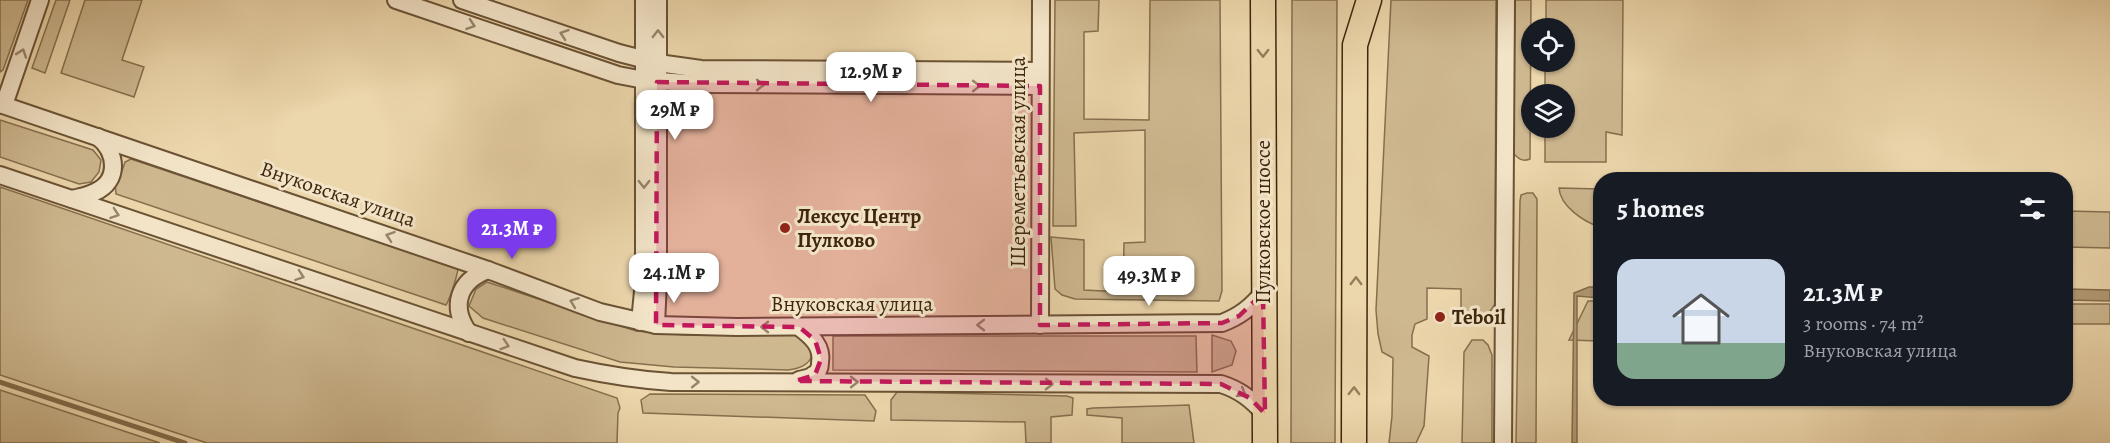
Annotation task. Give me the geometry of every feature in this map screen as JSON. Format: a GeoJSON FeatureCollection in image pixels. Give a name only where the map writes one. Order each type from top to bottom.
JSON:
{"type":"FeatureCollection","features":[{"type":"Feature","properties":{"kind":"highway","name":"Пулковское шоссе"},"geometry":{"type":"LineString","coordinates":[[1263,0],[1265,443]]}},
{"type":"Feature","properties":{"kind":"highway"},"geometry":{"type":"LineString","coordinates":[[1354,443],[1355,45],[1369,0]]}},
{"type":"Feature","properties":{"kind":"street"},"geometry":{"type":"LineString","coordinates":[[2,105],[40,0]]}},
{"type":"Feature","properties":{"kind":"street"},"geometry":{"type":"LineString","coordinates":[[396,0],[618,75],[651,81],[701,84],[1040,79]]}},
{"type":"Feature","properties":{"kind":"street"},"geometry":{"type":"LineString","coordinates":[[462,0],[651,62],[701,69],[1040,79]]}},
{"type":"Feature","properties":{"kind":"street"},"geometry":{"type":"LineString","coordinates":[[644,0],[651,62]]}},
{"type":"Feature","properties":{"kind":"street"},"geometry":{"type":"LineString","coordinates":[[648,323],[658,281],[651,81],[658,0]]}},
{"type":"Feature","properties":{"kind":"street","name":"Шереметьевская улица"},"geometry":{"type":"LineString","coordinates":[[1040,325],[1041,0]]}},
{"type":"Feature","properties":{"kind":"street"},"geometry":{"type":"LineString","coordinates":[[1503,443],[1506,0]]}},
{"type":"Feature","properties":{"kind":"street","name":"Внуковская улица"},"geometry":{"type":"LineString","coordinates":[[2,105],[488,270],[600,312],[648,323],[799,327],[1222,323],[1239,316],[1250,308],[1263,293]]}},
{"type":"Feature","properties":{"kind":"street"},"geometry":{"type":"LineString","coordinates":[[72,199],[96,192],[105,185],[111,175],[114,164],[112,153],[106,143],[97,136]]}},
{"type":"Feature","properties":{"kind":"street"},"geometry":{"type":"LineString","coordinates":[[0,175],[575,368],[632,380],[1221,384],[1236,388],[1251,398],[1265,414]]}},
{"type":"Feature","properties":{"kind":"street"},"geometry":{"type":"LineString","coordinates":[[469,333],[462,324],[459,312],[462,290],[468,281],[488,270]]}},
{"type":"Feature","properties":{"kind":"street"},"geometry":{"type":"LineString","coordinates":[[795,381],[815,375],[821,359],[820,349],[815,340],[799,327]]}},
{"type":"Feature","properties":{"kind":"highlighted area"},"geometry":{"type":"Polygon","coordinates":[[[657,82],[1040,86],[1040,325],[1222,323],[1239,316],[1263,293],[1265,414],[1250,398],[1221,384],[795,381],[815,375],[821,359],[815,340],[799,327],[656,325],[657,82]]]}},
{"type":"Feature","properties":{"kind":"shaded area"},"geometry":{"type":"Polygon","coordinates":[[[0,0],[28,0],[3,70],[0,72],[0,0]]]}},
{"type":"Feature","properties":{"kind":"shaded area"},"geometry":{"type":"Polygon","coordinates":[[[56,0],[70,0],[45,73],[32,68],[56,0]]]}},
{"type":"Feature","properties":{"kind":"shaded area"},"geometry":{"type":"Polygon","coordinates":[[[85,0],[142,0],[122,60],[144,67],[134,97],[61,73],[85,0]]]}},
{"type":"Feature","properties":{"kind":"shaded area"},"geometry":{"type":"Polygon","coordinates":[[[1055,0],[1099,0],[1098,31],[1084,32],[1084,119],[1149,120],[1150,0],[1220,0],[1222,291],[1219,301],[1075,299],[1062,295],[1055,289],[1051,237],[1084,240],[1084,290],[1123,292],[1124,243],[1145,242],[1145,130],[1074,133],[1076,226],[1053,226],[1055,0]]]}},
{"type":"Feature","properties":{"kind":"shaded area"},"geometry":{"type":"Polygon","coordinates":[[[1292,0],[1337,0],[1335,443],[1291,443],[1292,0]]]}},
{"type":"Feature","properties":{"kind":"shaded area"},"geometry":{"type":"Polygon","coordinates":[[[1391,0],[1496,0],[1495,304],[1481,319],[1461,322],[1461,289],[1427,288],[1427,319],[1415,324],[1412,335],[1412,347],[1429,356],[1424,426],[1416,443],[1389,443],[1393,358],[1382,352],[1376,310],[1391,0]]]}},
{"type":"Feature","properties":{"kind":"shaded area"},"geometry":{"type":"Polygon","coordinates":[[[1515,0],[1531,0],[1531,18],[1521,18],[1521,72],[1531,72],[1530,84],[1521,84],[1521,138],[1530,138],[1530,159],[1523,160],[1513,153],[1515,0]]]}},
{"type":"Feature","properties":{"kind":"shaded area"},"geometry":{"type":"Polygon","coordinates":[[[1546,0],[1623,0],[1622,135],[1606,132],[1606,162],[1545,162],[1545,138],[1575,138],[1575,84],[1545,84],[1545,72],[1575,72],[1575,18],[1546,18],[1546,0]]]}},
{"type":"Feature","properties":{"kind":"shaded area"},"geometry":{"type":"Polygon","coordinates":[[[0,120],[93,150],[101,160],[99,172],[91,182],[79,184],[0,157],[0,120]]]}},
{"type":"Feature","properties":{"kind":"shaded area"},"geometry":{"type":"Polygon","coordinates":[[[131,159],[458,269],[448,302],[446,305],[116,194],[115,184],[125,162],[131,159]]]}},
{"type":"Feature","properties":{"kind":"shaded area"},"geometry":{"type":"Polygon","coordinates":[[[0,187],[617,398],[620,408],[617,443],[207,443],[0,375],[0,187]]]}},
{"type":"Feature","properties":{"kind":"shaded area"},"geometry":{"type":"Polygon","coordinates":[[[1559,188],[1593,189],[1593,224],[1568,207],[1560,195],[1559,188]]]}},
{"type":"Feature","properties":{"kind":"shaded area"},"geometry":{"type":"Polygon","coordinates":[[[1533,193],[1537,199],[1536,443],[1516,443],[1520,201],[1521,195],[1533,193]]]}},
{"type":"Feature","properties":{"kind":"shaded area"},"geometry":{"type":"Polygon","coordinates":[[[2073,211],[2110,212],[2110,248],[2073,247],[2073,211]]]}},
{"type":"Feature","properties":{"kind":"shaded area"},"geometry":{"type":"Polygon","coordinates":[[[487,282],[636,331],[686,335],[797,334],[810,345],[812,356],[804,365],[788,370],[674,367],[620,362],[483,318],[469,306],[476,289],[487,282]]]}},
{"type":"Feature","properties":{"kind":"shaded area"},"geometry":{"type":"Polygon","coordinates":[[[1593,287],[1593,297],[1577,296],[1577,443],[1572,443],[1574,293],[1593,287]]]}},
{"type":"Feature","properties":{"kind":"shaded area"},"geometry":{"type":"Polygon","coordinates":[[[2073,289],[2110,290],[2110,301],[2073,300],[2073,289]]]}},
{"type":"Feature","properties":{"kind":"shaded area"},"geometry":{"type":"Polygon","coordinates":[[[1588,301],[1593,301],[1593,341],[1569,340],[1588,301]]]}},
{"type":"Feature","properties":{"kind":"shaded area"},"geometry":{"type":"Polygon","coordinates":[[[2073,304],[2110,304],[2110,324],[2073,324],[2073,304]]]}},
{"type":"Feature","properties":{"kind":"shaded area"},"geometry":{"type":"Polygon","coordinates":[[[1212,335],[1231,341],[1236,351],[1232,365],[1212,372],[1212,335]]]}},
{"type":"Feature","properties":{"kind":"shaded area"},"geometry":{"type":"Polygon","coordinates":[[[833,336],[1196,336],[1197,372],[833,370],[833,336]]]}},
{"type":"Feature","properties":{"kind":"shaded area"},"geometry":{"type":"Polygon","coordinates":[[[1472,340],[1483,340],[1492,355],[1492,443],[1462,443],[1464,352],[1472,340]]]}},
{"type":"Feature","properties":{"kind":"shaded area"},"geometry":{"type":"Polygon","coordinates":[[[0,390],[160,443],[0,443],[0,390]]]}},
{"type":"Feature","properties":{"kind":"shaded area"},"geometry":{"type":"Polygon","coordinates":[[[897,392],[1067,396],[1073,398],[1072,415],[1051,417],[1051,443],[1026,443],[1025,422],[891,420],[891,400],[897,392]]]}},
{"type":"Feature","properties":{"kind":"shaded area"},"geometry":{"type":"Polygon","coordinates":[[[650,394],[865,395],[876,411],[874,421],[643,413],[641,400],[650,394]]]}},
{"type":"Feature","properties":{"kind":"shaded area"},"geometry":{"type":"Polygon","coordinates":[[[1189,405],[1194,443],[1122,443],[1122,418],[1087,415],[1087,409],[1093,408],[1189,405]]]}},
{"type":"Feature","properties":{"kind":"waterway"},"geometry":{"type":"LineString","coordinates":[[0,382],[185,443]]}},
{"type":"Feature","properties":{"kind":"place","name":"Лексус Центр Пулково"},"geometry":{"type":"Point","coordinates":[785,228]}},
{"type":"Feature","properties":{"kind":"place","name":"Teboil"},"geometry":{"type":"Point","coordinates":[1440,317]}}]}
